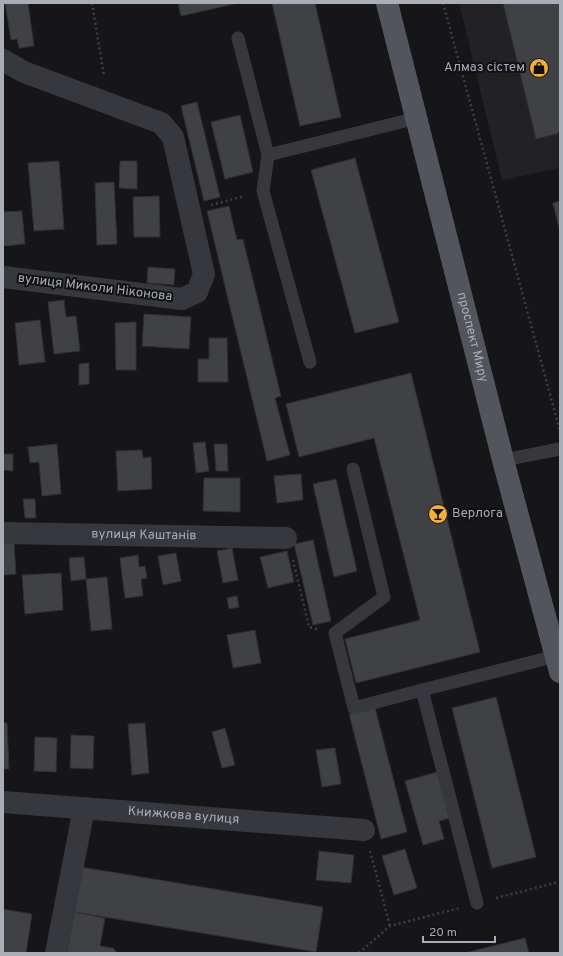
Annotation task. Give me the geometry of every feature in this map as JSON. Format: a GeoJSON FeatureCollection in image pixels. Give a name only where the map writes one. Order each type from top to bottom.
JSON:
{"type":"FeatureCollection","features":[{"type":"Feature","properties":{"kind":"main road","name":"проспект Миру"},"geometry":{"type":"LineString","coordinates":[[387,3],[558,664]]}},
{"type":"Feature","properties":{"kind":"street","name":"вулиця Миколи Ніконова"},"geometry":{"type":"LineString","coordinates":[[3,60],[24,72],[161,123],[173,137],[204,274],[197,292],[182,298],[3,276]]}},
{"type":"Feature","properties":{"kind":"street","name":"вулиця Каштанів"},"geometry":{"type":"LineString","coordinates":[[3,533],[286,538]]}},
{"type":"Feature","properties":{"kind":"street","name":"Книжкова вулиця"},"geometry":{"type":"LineString","coordinates":[[3,802],[364,830]]}},
{"type":"Feature","properties":{"kind":"street"},"geometry":{"type":"LineString","coordinates":[[56,953],[84,808]]}},
{"type":"Feature","properties":{"kind":"lane"},"geometry":{"type":"LineString","coordinates":[[238,38],[268,154],[263,191],[310,362]]}},
{"type":"Feature","properties":{"kind":"lane"},"geometry":{"type":"LineString","coordinates":[[268,154],[417,118]]}},
{"type":"Feature","properties":{"kind":"lane"},"geometry":{"type":"LineString","coordinates":[[504,460],[560,449]]}},
{"type":"Feature","properties":{"kind":"lane"},"geometry":{"type":"LineString","coordinates":[[352,469],[384,597],[335,633],[354,708],[422,690],[558,664]]}},
{"type":"Feature","properties":{"kind":"lane"},"geometry":{"type":"LineString","coordinates":[[422,690],[477,903]]}},
{"type":"Feature","properties":{"kind":"path"},"geometry":{"type":"LineString","coordinates":[[92,3],[108,104]]}},
{"type":"Feature","properties":{"kind":"path"},"geometry":{"type":"LineString","coordinates":[[443,3],[560,431]]}},
{"type":"Feature","properties":{"kind":"path"},"geometry":{"type":"LineString","coordinates":[[190,210],[263,191]]}},
{"type":"Feature","properties":{"kind":"path"},"geometry":{"type":"LineString","coordinates":[[286,538],[292,555],[309,627],[335,633]]}},
{"type":"Feature","properties":{"kind":"path"},"geometry":{"type":"LineString","coordinates":[[364,830],[390,926]]}},
{"type":"Feature","properties":{"kind":"path"},"geometry":{"type":"LineString","coordinates":[[358,953],[390,926],[559,882]]}},
{"type":"Feature","properties":{"kind":"shaded area"},"geometry":{"type":"Polygon","coordinates":[[[459,3],[560,3],[560,168],[502,180],[459,3]]]}},
{"type":"Feature","properties":{"kind":"building"},"geometry":{"type":"Polygon","coordinates":[[[5,3],[28,3],[34,46],[19,48],[17,39],[11,40],[5,3]]]}},
{"type":"Feature","properties":{"kind":"building"},"geometry":{"type":"Polygon","coordinates":[[[178,3],[238,3],[181,16],[178,3]]]}},
{"type":"Feature","properties":{"kind":"building"},"geometry":{"type":"Polygon","coordinates":[[[272,3],[315,3],[341,117],[300,126],[272,3]]]}},
{"type":"Feature","properties":{"kind":"building","name":"Алмаз сістем"},"geometry":{"type":"Polygon","coordinates":[[[503,3],[560,3],[560,133],[536,139],[503,3]]]}},
{"type":"Feature","properties":{"kind":"building"},"geometry":{"type":"Polygon","coordinates":[[[197,102],[220,197],[204,201],[181,106],[197,102]]]}},
{"type":"Feature","properties":{"kind":"building"},"geometry":{"type":"Polygon","coordinates":[[[240,115],[253,172],[225,179],[211,122],[240,115]]]}},
{"type":"Feature","properties":{"kind":"building"},"geometry":{"type":"Polygon","coordinates":[[[355,158],[399,322],[355,333],[311,170],[355,158]]]}},
{"type":"Feature","properties":{"kind":"building"},"geometry":{"type":"Polygon","coordinates":[[[59,161],[64,229],[34,231],[28,163],[59,161]]]}},
{"type":"Feature","properties":{"kind":"building"},"geometry":{"type":"Polygon","coordinates":[[[120,161],[137,161],[137,189],[119,188],[120,161]]]}},
{"type":"Feature","properties":{"kind":"building"},"geometry":{"type":"Polygon","coordinates":[[[114,182],[117,244],[97,245],[95,183],[114,182]]]}},
{"type":"Feature","properties":{"kind":"building"},"geometry":{"type":"Polygon","coordinates":[[[159,196],[160,237],[134,237],[133,197],[159,196]]]}},
{"type":"Feature","properties":{"kind":"building"},"geometry":{"type":"Polygon","coordinates":[[[560,201],[560,232],[553,203],[560,201]]]}},
{"type":"Feature","properties":{"kind":"building"},"geometry":{"type":"Polygon","coordinates":[[[229,206],[237,240],[243,239],[281,396],[275,398],[290,455],[267,461],[207,211],[229,206]]]}},
{"type":"Feature","properties":{"kind":"building"},"geometry":{"type":"Polygon","coordinates":[[[22,211],[25,244],[3,246],[3,212],[22,211]]]}},
{"type":"Feature","properties":{"kind":"building"},"geometry":{"type":"Polygon","coordinates":[[[148,267],[175,269],[174,285],[147,283],[148,267]]]}},
{"type":"Feature","properties":{"kind":"building"},"geometry":{"type":"Polygon","coordinates":[[[64,300],[66,317],[76,316],[80,351],[54,354],[48,302],[64,300]]]}},
{"type":"Feature","properties":{"kind":"building"},"geometry":{"type":"Polygon","coordinates":[[[144,314],[191,317],[189,349],[142,346],[144,314]]]}},
{"type":"Feature","properties":{"kind":"building"},"geometry":{"type":"Polygon","coordinates":[[[40,320],[45,362],[19,365],[15,323],[40,320]]]}},
{"type":"Feature","properties":{"kind":"building"},"geometry":{"type":"Polygon","coordinates":[[[136,322],[136,370],[116,370],[115,323],[136,322]]]}},
{"type":"Feature","properties":{"kind":"building"},"geometry":{"type":"Polygon","coordinates":[[[209,338],[227,338],[228,382],[198,382],[198,359],[209,359],[209,338]]]}},
{"type":"Feature","properties":{"kind":"building"},"geometry":{"type":"Polygon","coordinates":[[[89,363],[89,384],[79,385],[79,364],[89,363]]]}},
{"type":"Feature","properties":{"kind":"building"},"geometry":{"type":"Polygon","coordinates":[[[411,373],[480,652],[356,683],[345,639],[420,620],[374,438],[299,457],[286,404],[411,373]]]}},
{"type":"Feature","properties":{"kind":"building"},"geometry":{"type":"Polygon","coordinates":[[[205,442],[209,471],[196,473],[193,443],[205,442]]]}},
{"type":"Feature","properties":{"kind":"building"},"geometry":{"type":"Polygon","coordinates":[[[57,444],[61,494],[42,496],[39,462],[30,463],[28,447],[57,444]]]}},
{"type":"Feature","properties":{"kind":"building"},"geometry":{"type":"Polygon","coordinates":[[[214,444],[227,444],[228,471],[216,471],[214,444]]]}},
{"type":"Feature","properties":{"kind":"building"},"geometry":{"type":"Polygon","coordinates":[[[142,450],[143,458],[151,457],[152,489],[118,491],[116,451],[142,450]]]}},
{"type":"Feature","properties":{"kind":"building"},"geometry":{"type":"Polygon","coordinates":[[[3,454],[13,454],[13,471],[3,470],[3,454]]]}},
{"type":"Feature","properties":{"kind":"building"},"geometry":{"type":"Polygon","coordinates":[[[301,474],[303,500],[277,503],[274,476],[301,474]]]}},
{"type":"Feature","properties":{"kind":"building"},"geometry":{"type":"Polygon","coordinates":[[[204,478],[240,478],[240,512],[203,511],[204,478]]]}},
{"type":"Feature","properties":{"kind":"building"},"geometry":{"type":"Polygon","coordinates":[[[336,479],[357,571],[334,577],[313,484],[336,479]]]}},
{"type":"Feature","properties":{"kind":"building"},"geometry":{"type":"Polygon","coordinates":[[[23,499],[35,499],[36,518],[25,518],[23,499]]]}},
{"type":"Feature","properties":{"kind":"building"},"geometry":{"type":"Polygon","coordinates":[[[313,540],[331,621],[313,625],[294,544],[313,540]]]}},
{"type":"Feature","properties":{"kind":"building"},"geometry":{"type":"Polygon","coordinates":[[[14,542],[16,574],[3,575],[3,543],[14,542]]]}},
{"type":"Feature","properties":{"kind":"building"},"geometry":{"type":"Polygon","coordinates":[[[232,548],[238,580],[223,583],[217,551],[232,548]]]}},
{"type":"Feature","properties":{"kind":"building"},"geometry":{"type":"Polygon","coordinates":[[[287,551],[294,582],[268,588],[260,557],[287,551]]]}},
{"type":"Feature","properties":{"kind":"building"},"geometry":{"type":"Polygon","coordinates":[[[176,553],[181,581],[163,585],[158,556],[176,553]]]}},
{"type":"Feature","properties":{"kind":"building"},"geometry":{"type":"Polygon","coordinates":[[[138,555],[139,567],[145,566],[147,578],[141,579],[143,596],[125,598],[120,558],[138,555]]]}},
{"type":"Feature","properties":{"kind":"building"},"geometry":{"type":"Polygon","coordinates":[[[84,557],[86,579],[71,581],[69,558],[84,557]]]}},
{"type":"Feature","properties":{"kind":"building"},"geometry":{"type":"Polygon","coordinates":[[[61,573],[63,610],[25,614],[22,575],[61,573]]]}},
{"type":"Feature","properties":{"kind":"building"},"geometry":{"type":"Polygon","coordinates":[[[107,577],[112,629],[91,631],[86,579],[107,577]]]}},
{"type":"Feature","properties":{"kind":"building"},"geometry":{"type":"Polygon","coordinates":[[[237,596],[239,607],[229,609],[227,598],[237,596]]]}},
{"type":"Feature","properties":{"kind":"building"},"geometry":{"type":"Polygon","coordinates":[[[255,630],[261,663],[233,668],[227,635],[255,630]]]}},
{"type":"Feature","properties":{"kind":"building"},"geometry":{"type":"Polygon","coordinates":[[[496,697],[536,857],[492,868],[452,708],[496,697]]]}},
{"type":"Feature","properties":{"kind":"building"},"geometry":{"type":"Polygon","coordinates":[[[375,708],[407,832],[381,839],[349,714],[375,708]]]}},
{"type":"Feature","properties":{"kind":"building"},"geometry":{"type":"Polygon","coordinates":[[[3,723],[7,723],[9,769],[3,769],[3,723]]]}},
{"type":"Feature","properties":{"kind":"building"},"geometry":{"type":"Polygon","coordinates":[[[145,723],[149,773],[132,775],[128,724],[145,723]]]}},
{"type":"Feature","properties":{"kind":"building"},"geometry":{"type":"Polygon","coordinates":[[[225,728],[235,765],[222,768],[212,732],[225,728]]]}},
{"type":"Feature","properties":{"kind":"building"},"geometry":{"type":"Polygon","coordinates":[[[71,735],[94,736],[93,769],[70,768],[71,735]]]}},
{"type":"Feature","properties":{"kind":"building"},"geometry":{"type":"Polygon","coordinates":[[[35,737],[57,738],[56,772],[34,771],[35,737]]]}},
{"type":"Feature","properties":{"kind":"building"},"geometry":{"type":"Polygon","coordinates":[[[335,748],[341,784],[322,787],[316,750],[335,748]]]}},
{"type":"Feature","properties":{"kind":"building"},"geometry":{"type":"Polygon","coordinates":[[[437,772],[450,818],[439,821],[444,839],[423,845],[405,781],[437,772]]]}},
{"type":"Feature","properties":{"kind":"building"},"geometry":{"type":"Polygon","coordinates":[[[405,849],[417,888],[394,895],[382,856],[405,849]]]}},
{"type":"Feature","properties":{"kind":"building"},"geometry":{"type":"Polygon","coordinates":[[[319,851],[354,855],[351,883],[316,880],[319,851]]]}},
{"type":"Feature","properties":{"kind":"building"},"geometry":{"type":"Polygon","coordinates":[[[81,867],[323,907],[316,952],[74,912],[81,867]]]}},
{"type":"Feature","properties":{"kind":"building"},"geometry":{"type":"Polygon","coordinates":[[[3,909],[32,914],[26,953],[3,953],[3,909]]]}},
{"type":"Feature","properties":{"kind":"building"},"geometry":{"type":"Polygon","coordinates":[[[74,912],[105,918],[100,946],[113,948],[117,953],[67,953],[74,912]]]}},
{"type":"Feature","properties":{"kind":"building"},"geometry":{"type":"Polygon","coordinates":[[[525,938],[529,953],[465,953],[525,938]]]}},
{"type":"Feature","properties":{"kind":"place","name":"Алмаз сістем"},"geometry":{"type":"Point","coordinates":[539,68]}},
{"type":"Feature","properties":{"kind":"place","name":"Beрлога"},"geometry":{"type":"Point","coordinates":[438,514]}}]}
